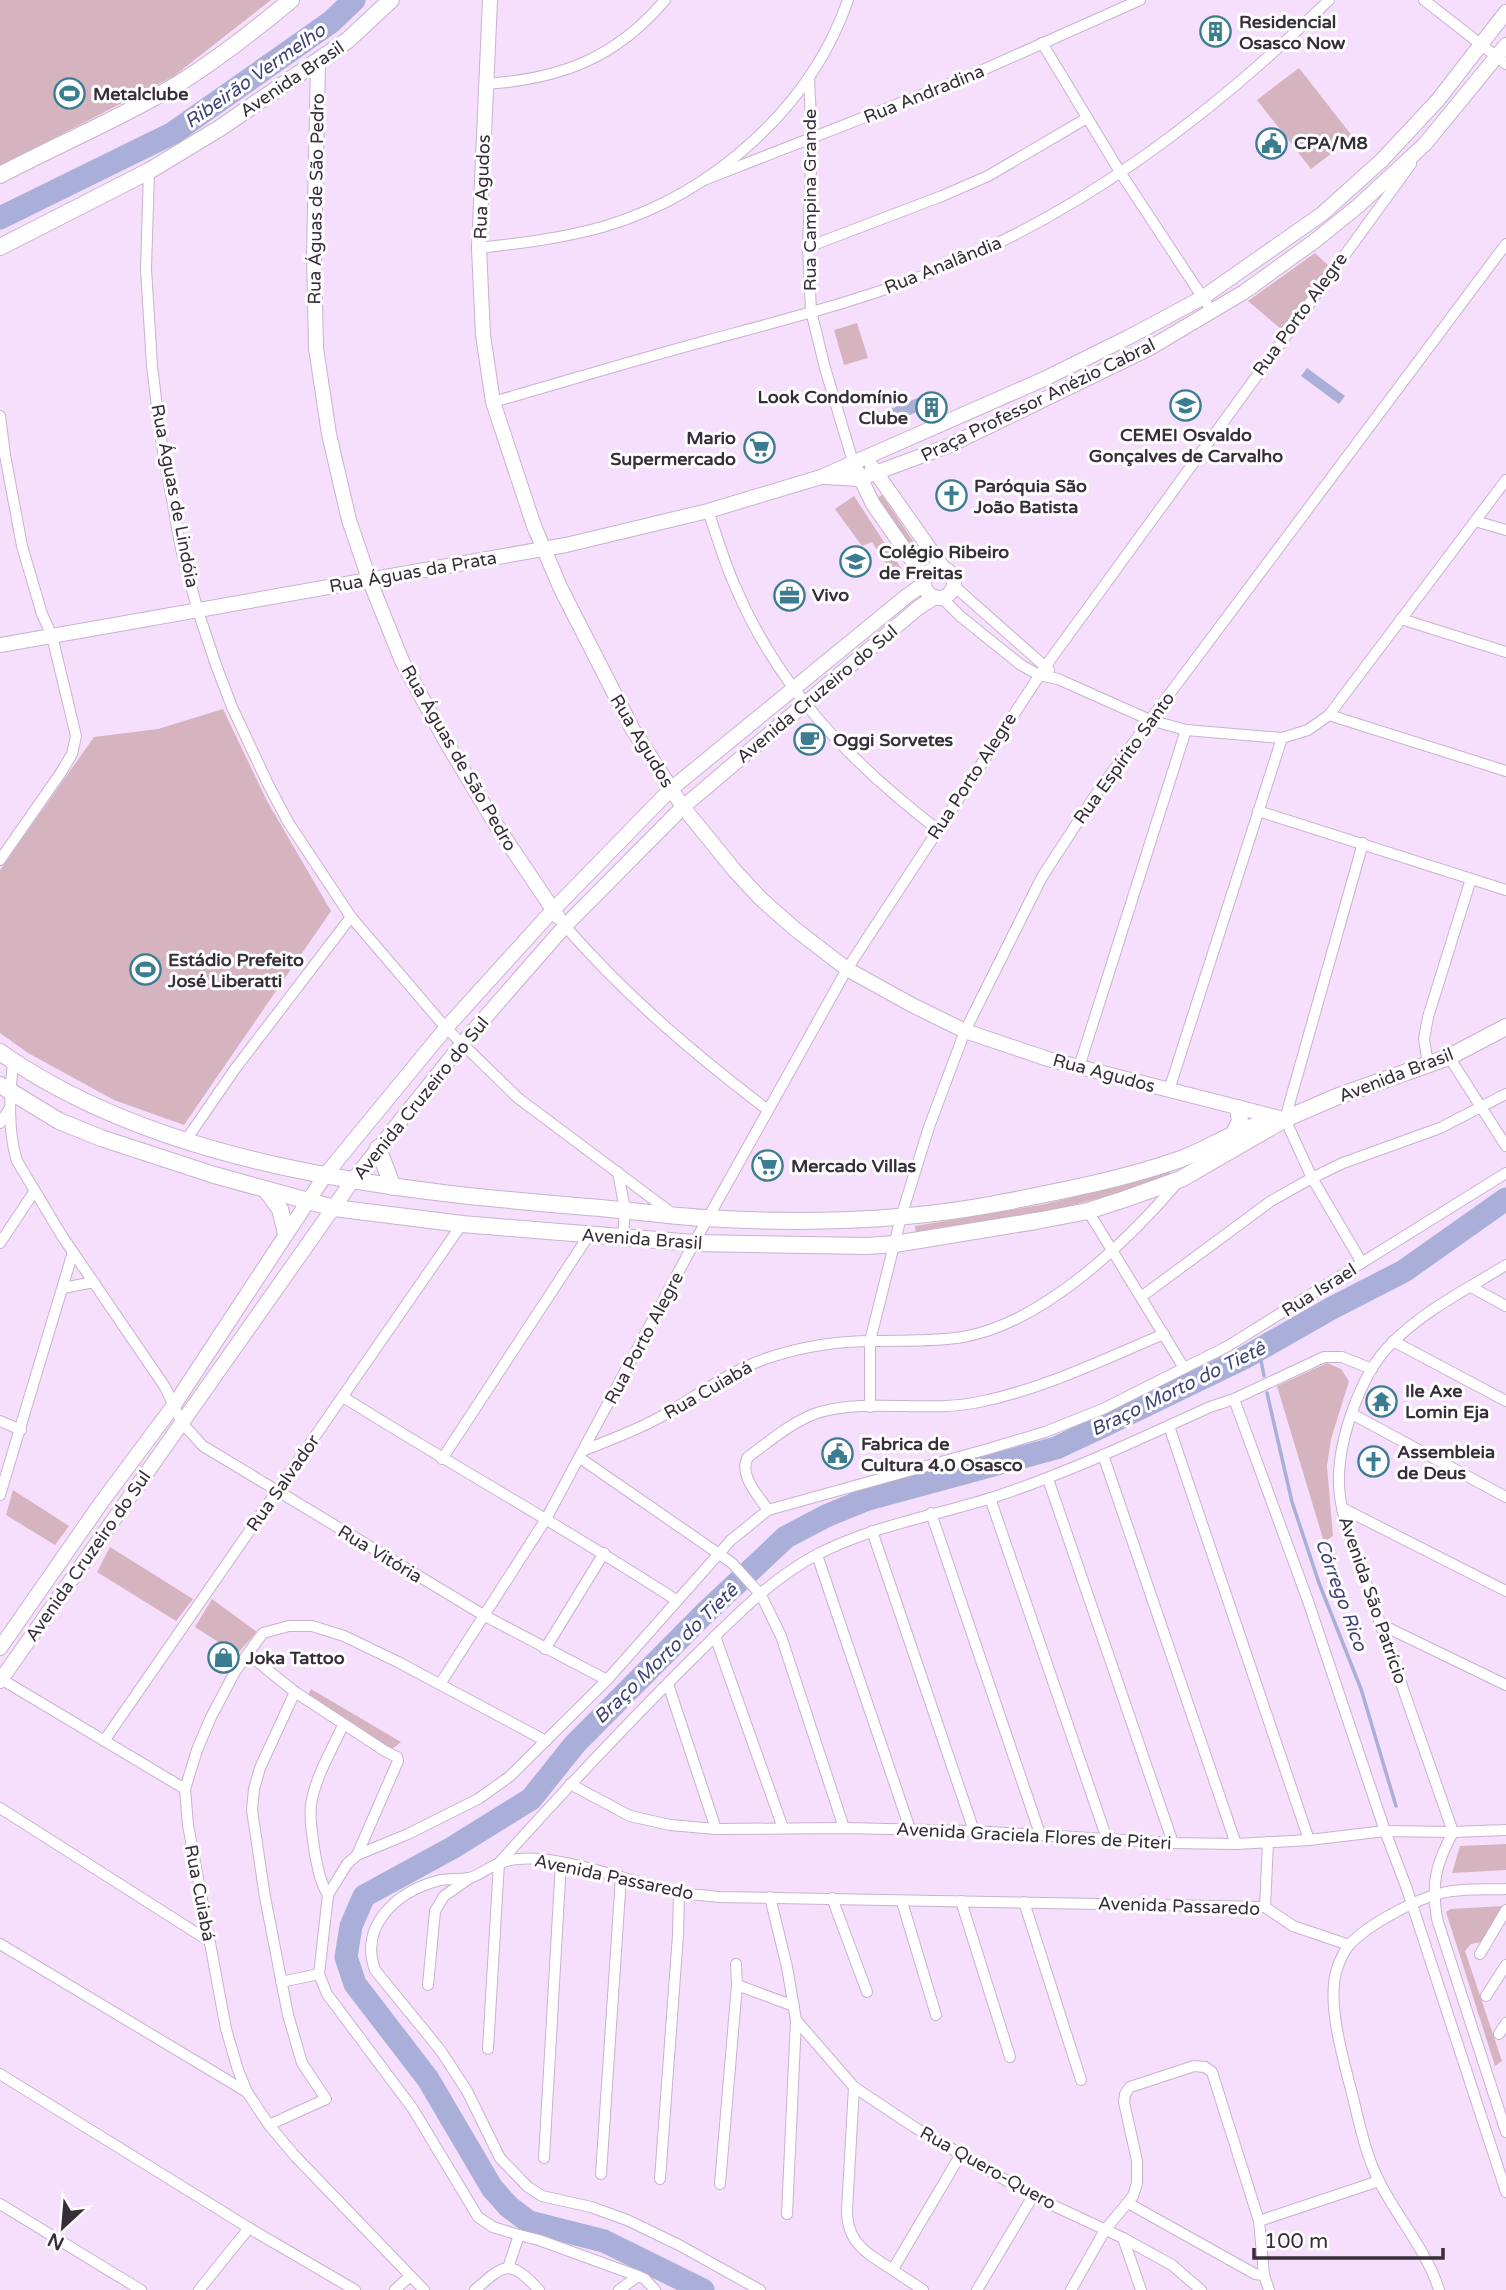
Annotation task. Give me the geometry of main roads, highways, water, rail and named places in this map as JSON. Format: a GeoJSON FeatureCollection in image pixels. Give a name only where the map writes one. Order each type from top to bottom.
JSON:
{"type":"FeatureCollection","features":[{"type":"Feature","properties":{"kind":"main road"},"geometry":{"type":"LineString","coordinates":[[0,176],[113,120],[178,84],[261,25],[291,0]]}},
{"type":"Feature","properties":{"kind":"main road","name":"Avenida Brasil"},"geometry":{"type":"LineString","coordinates":[[0,247],[149,171],[220,128],[348,40],[391,0]]}},
{"type":"Feature","properties":{"kind":"main road","name":"Avenida Brasil"},"geometry":{"type":"LineString","coordinates":[[6,1095],[101,1138],[266,1190],[334,1208],[462,1224],[590,1235],[694,1243],[835,1247],[895,1244],[1088,1211],[1181,1179],[1285,1119],[1336,1097],[1449,1057],[1506,1027]]}},
{"type":"Feature","properties":{"kind":"main road","name":"Avenida Brasil"},"geometry":{"type":"LineString","coordinates":[[7,1057],[74,1097],[186,1140],[228,1153],[353,1180],[451,1195],[708,1218],[835,1222],[901,1217],[992,1205],[1111,1180],[1186,1157],[1250,1126],[1285,1119]]}},
{"type":"Feature","properties":{"kind":"main road"},"geometry":{"type":"LineString","coordinates":[[1234,1133],[1240,1121],[1238,1108]]}},
{"type":"Feature","properties":{"kind":"main road"},"geometry":{"type":"LineString","coordinates":[[378,1148],[393,1187]]}},
{"type":"Feature","properties":{"kind":"main road"},"geometry":{"type":"LineString","coordinates":[[266,1190],[280,1209],[286,1233]]}},
{"type":"Feature","properties":{"kind":"water"},"geometry":{"type":"Polygon","coordinates":[[[1307,368],[1345,396],[1339,404],[1301,376],[1307,368]]]}},
{"type":"Feature","properties":{"kind":"water"},"geometry":{"type":"Polygon","coordinates":[[[920,397],[924,409],[884,426],[879,414],[920,397]]]}},
{"type":"Feature","properties":{"kind":"waterway","name":"Ribeirão Vermelho"},"geometry":{"type":"LineString","coordinates":[[0,218],[173,133],[331,22],[354,0]]}},
{"type":"Feature","properties":{"kind":"waterway","name":"Braço Morto do Tietê"},"geometry":{"type":"LineString","coordinates":[[703,2290],[604,2241],[529,2222],[509,2207],[492,2188],[428,2079],[355,1984],[346,1957],[351,1926],[364,1896],[452,1848],[531,1799],[575,1744],[704,1614],[786,1537],[865,1500],[1056,1448],[1103,1426],[1244,1358],[1404,1271],[1506,1199]]}},
{"type":"Feature","properties":{"kind":"waterway","name":"Córrego Rico"},"geometry":{"type":"LineString","coordinates":[[1259,1350],[1264,1376]]}},
{"type":"Feature","properties":{"kind":"waterway","name":"Córrego Rico"},"geometry":{"type":"LineString","coordinates":[[1267,1393],[1292,1502],[1319,1583],[1361,1689],[1396,1806]]}},
{"type":"Feature","properties":{"kind":"place","name":"Residencial Osasco Now"},"geometry":{"type":"Point","coordinates":[1216,32]}},
{"type":"Feature","properties":{"kind":"place","name":"Metalclube"},"geometry":{"type":"Point","coordinates":[70,94]}},
{"type":"Feature","properties":{"kind":"place","name":"CPA/M8"},"geometry":{"type":"Point","coordinates":[1271,143]}},
{"type":"Feature","properties":{"kind":"place","name":"CEMEI Osvaldo Gonçalves de Carvalho"},"geometry":{"type":"Point","coordinates":[1186,405]}},
{"type":"Feature","properties":{"kind":"place","name":"Look Condomínio Clube"},"geometry":{"type":"Point","coordinates":[931,407]}},
{"type":"Feature","properties":{"kind":"place","name":"Mario Supermercado"},"geometry":{"type":"Point","coordinates":[759,448]}},
{"type":"Feature","properties":{"kind":"place","name":"Paróquia São João Batista"},"geometry":{"type":"Point","coordinates":[951,496]}},
{"type":"Feature","properties":{"kind":"place","name":"Colégio Ribeiro de Freitas"},"geometry":{"type":"Point","coordinates":[856,562]}},
{"type":"Feature","properties":{"kind":"place","name":"Vivo"},"geometry":{"type":"Point","coordinates":[789,595]}},
{"type":"Feature","properties":{"kind":"place","name":"Oggi Sorvetes"},"geometry":{"type":"Point","coordinates":[810,740]}},
{"type":"Feature","properties":{"kind":"place","name":"Estádio Prefeito José Liberatti"},"geometry":{"type":"Point","coordinates":[145,970]}},
{"type":"Feature","properties":{"kind":"place","name":"Mercado Villas"},"geometry":{"type":"Point","coordinates":[768,1166]}},
{"type":"Feature","properties":{"kind":"place","name":"Ile Axe Lomin Eja"},"geometry":{"type":"Point","coordinates":[1382,1401]}},
{"type":"Feature","properties":{"kind":"place","name":"Fabrica de Cultura 4.0 Osasco"},"geometry":{"type":"Point","coordinates":[838,1454]}},
{"type":"Feature","properties":{"kind":"place","name":"Assembleia de Deus"},"geometry":{"type":"Point","coordinates":[1374,1462]}},
{"type":"Feature","properties":{"kind":"place","name":"Joka Tattoo"},"geometry":{"type":"Point","coordinates":[223,1658]}}]}
